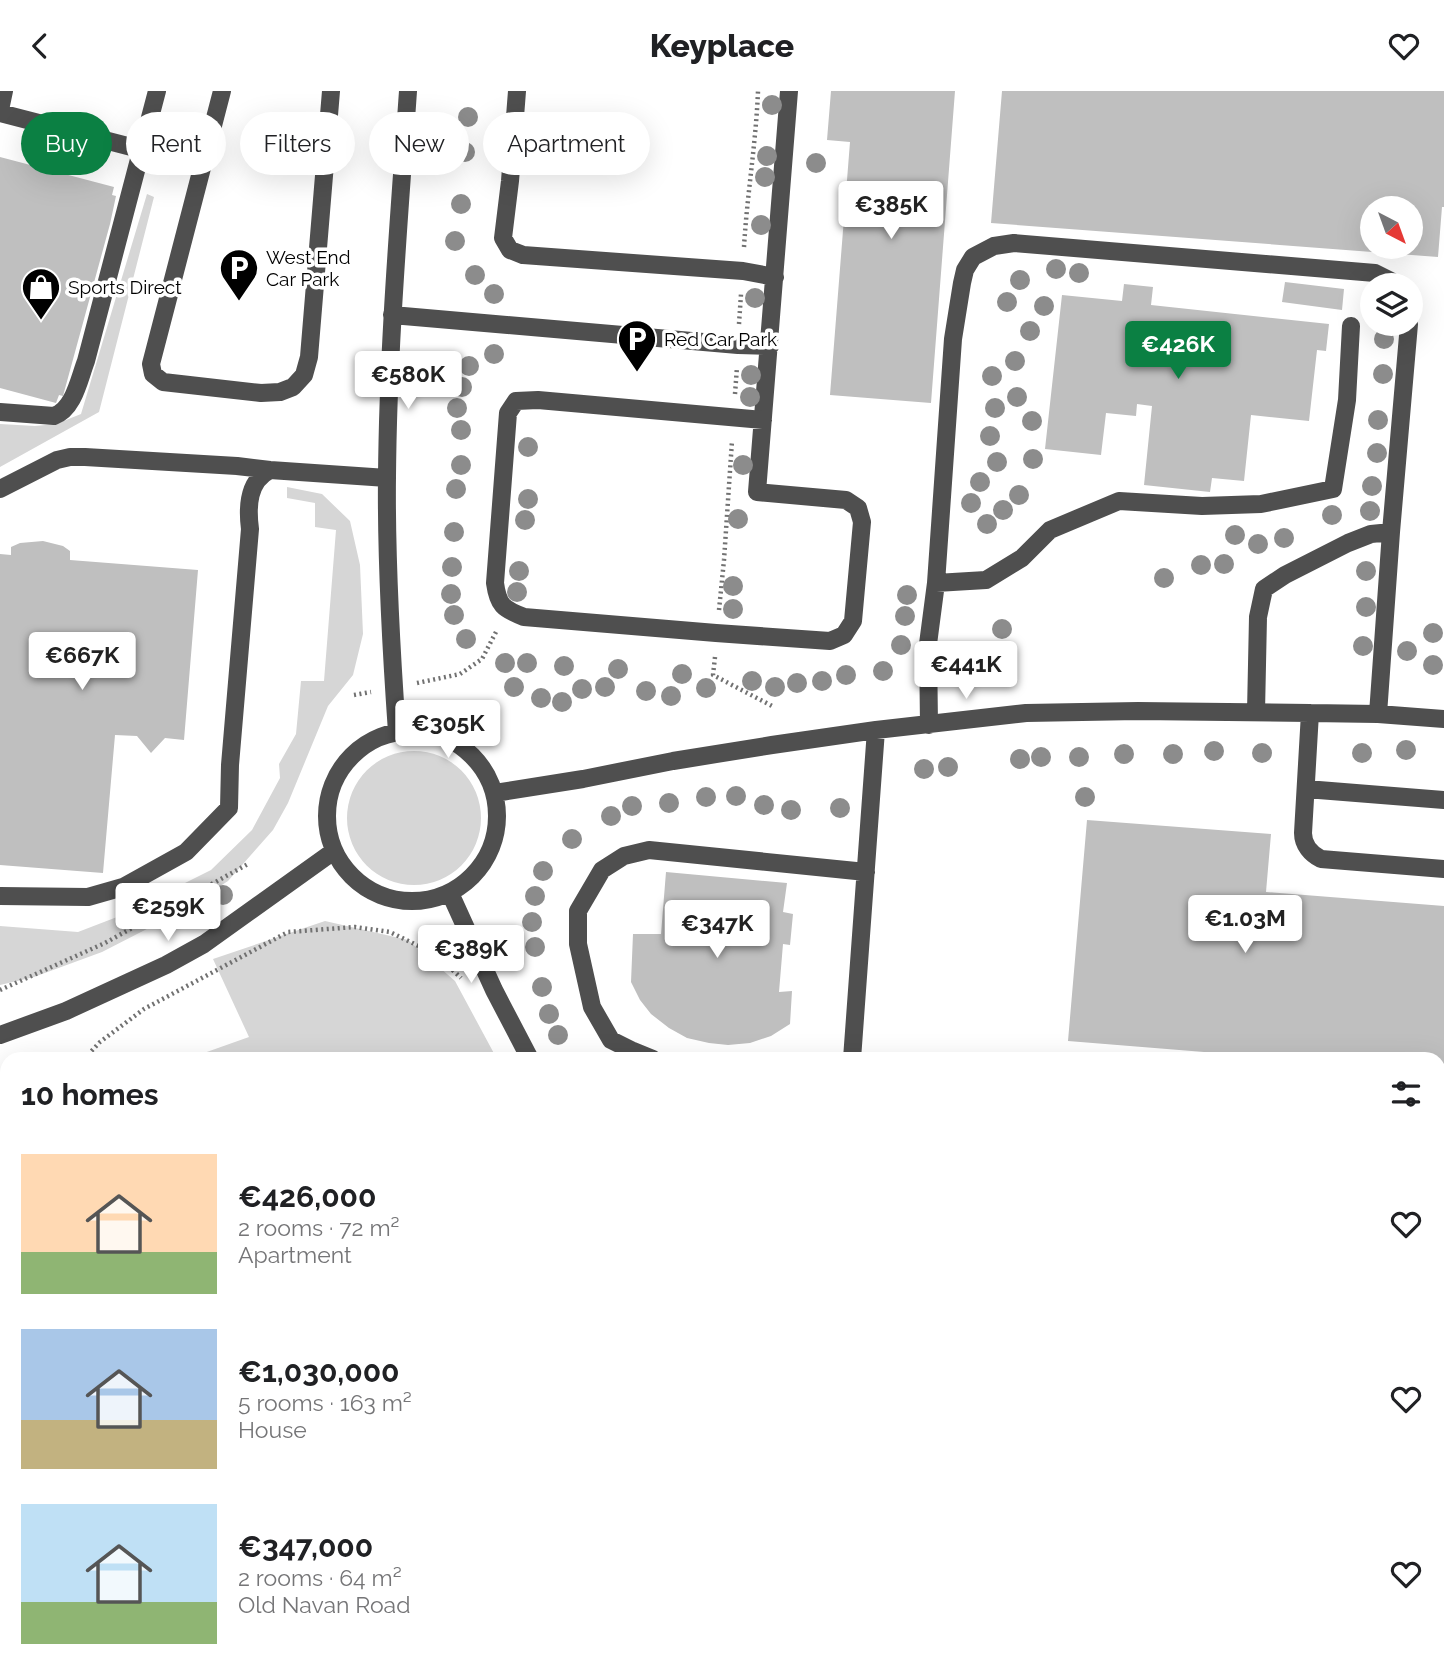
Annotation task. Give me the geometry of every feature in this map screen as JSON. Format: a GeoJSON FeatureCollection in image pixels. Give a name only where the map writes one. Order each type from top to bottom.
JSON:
{"type":"FeatureCollection","features":[{"type":"Feature","properties":{"kind":"street"},"geometry":{"type":"LineString","coordinates":[[4,91],[0,112],[126,146]]}},
{"type":"Feature","properties":{"kind":"street"},"geometry":{"type":"LineString","coordinates":[[152,112],[157,91]]}},
{"type":"Feature","properties":{"kind":"street"},"geometry":{"type":"LineString","coordinates":[[222,91],[151,363],[153,374],[163,382],[261,393],[280,392],[293,387],[304,375],[309,357],[331,91]]}},
{"type":"Feature","properties":{"kind":"street"},"geometry":{"type":"LineString","coordinates":[[517,91],[503,238],[510,250],[523,255],[743,271],[775,277]]}},
{"type":"Feature","properties":{"kind":"street"},"geometry":{"type":"LineString","coordinates":[[763,420],[538,400],[516,401],[508,413],[495,583],[500,604],[524,617],[830,641],[844,635],[853,621],[862,522],[858,508],[846,500],[757,492],[770,346],[789,91]]}},
{"type":"Feature","properties":{"kind":"street"},"geometry":{"type":"LineString","coordinates":[[397,731],[391,648],[387,478],[403,92]]}},
{"type":"Feature","properties":{"kind":"street"},"geometry":{"type":"LineString","coordinates":[[0,412],[54,416],[61,413],[70,402],[86,361],[134,175]]}},
{"type":"Feature","properties":{"kind":"street"},"geometry":{"type":"LineString","coordinates":[[929,725],[928,644],[936,583],[953,339],[962,282],[973,257],[994,246],[1014,243],[1377,273]]}},
{"type":"Feature","properties":{"kind":"street"},"geometry":{"type":"LineString","coordinates":[[392,315],[770,346]]}},
{"type":"Feature","properties":{"kind":"street"},"geometry":{"type":"LineString","coordinates":[[936,583],[986,580],[1022,558],[1050,530],[1119,501],[1202,506],[1261,504],[1333,489],[1347,400],[1350,326]]}},
{"type":"Feature","properties":{"kind":"street"},"geometry":{"type":"LineString","coordinates":[[1378,715],[1409,336]]}},
{"type":"Feature","properties":{"kind":"street"},"geometry":{"type":"LineString","coordinates":[[0,489],[57,460],[70,457],[237,465],[270,470],[387,478]]}},
{"type":"Feature","properties":{"kind":"street"},"geometry":{"type":"LineString","coordinates":[[0,896],[88,897],[123,887],[186,852],[229,808],[230,765],[250,529],[248,513],[251,491],[261,475],[270,470]]}},
{"type":"Feature","properties":{"kind":"street"},"geometry":{"type":"LineString","coordinates":[[1256,712],[1258,617],[1264,589],[1285,575],[1348,543],[1371,534],[1391,532]]}},
{"type":"Feature","properties":{"kind":"street"},"geometry":{"type":"LineString","coordinates":[[495,793],[685,759],[876,730],[1026,713],[1256,712],[1444,719]]}},
{"type":"Feature","properties":{"kind":"street"},"geometry":{"type":"LineString","coordinates":[[1310,713],[1303,838],[1315,856],[1321,859],[1444,869]]}},
{"type":"Feature","properties":{"kind":"street"},"geometry":{"type":"LineString","coordinates":[[853,1052],[876,730]]}},
{"type":"Feature","properties":{"kind":"street"},"geometry":{"type":"LineString","coordinates":[[397,731],[427,731],[455,741],[478,760],[495,793],[498,809],[498,825],[492,848],[476,873],[450,893],[424,901],[403,901],[383,896],[354,879],[342,866],[328,831],[327,812],[332,786],[344,763],[363,745],[397,731]]}},
{"type":"Feature","properties":{"kind":"street"},"geometry":{"type":"LineString","coordinates":[[1306,789],[1444,800]]}},
{"type":"Feature","properties":{"kind":"street"},"geometry":{"type":"LineString","coordinates":[[634,1052],[611,1040],[592,1007],[578,944],[578,911],[602,870],[624,856],[649,850],[866,872]]}},
{"type":"Feature","properties":{"kind":"street"},"geometry":{"type":"LineString","coordinates":[[0,1035],[66,1011],[185,955],[334,851]]}},
{"type":"Feature","properties":{"kind":"street"},"geometry":{"type":"LineString","coordinates":[[450,893],[526,1052]]}},
{"type":"Feature","properties":{"kind":"path"},"geometry":{"type":"LineString","coordinates":[[354,695],[460,674],[482,659],[509,611]]}},
{"type":"Feature","properties":{"kind":"path"},"geometry":{"type":"LineString","coordinates":[[0,990],[105,943],[248,864]]}},
{"type":"Feature","properties":{"kind":"path"},"geometry":{"type":"LineString","coordinates":[[91,1052],[144,1009],[288,932],[355,927],[390,932],[437,955],[463,980]]}},
{"type":"Feature","properties":{"kind":"shaded area"},"geometry":{"type":"Polygon","coordinates":[[[147,194],[154,197],[99,412],[0,467],[0,424],[56,424],[81,414],[147,194]]]}},
{"type":"Feature","properties":{"kind":"shaded area"},"geometry":{"type":"Polygon","coordinates":[[[287,487],[322,494],[350,521],[360,565],[363,634],[353,675],[328,706],[288,803],[273,830],[228,881],[180,912],[102,952],[34,977],[0,985],[0,926],[78,932],[117,917],[211,870],[252,830],[280,778],[279,764],[296,734],[301,681],[324,681],[336,530],[315,527],[315,503],[287,498],[287,487]]]}},
{"type":"Feature","properties":{"kind":"shaded area"},"geometry":{"type":"Polygon","coordinates":[[[414,751],[440,756],[461,771],[476,792],[481,818],[476,844],[461,865],[440,880],[414,885],[388,880],[367,865],[352,844],[347,818],[352,792],[367,771],[388,756],[414,751]]]}},
{"type":"Feature","properties":{"kind":"shaded area"},"geometry":{"type":"Polygon","coordinates":[[[325,921],[408,940],[455,981],[493,1052],[207,1052],[249,1037],[213,959],[325,921]]]}},
{"type":"Feature","properties":{"kind":"building"},"geometry":{"type":"Polygon","coordinates":[[[831,91],[955,91],[931,403],[830,395],[850,142],[827,140],[831,91]]]}},
{"type":"Feature","properties":{"kind":"building"},"geometry":{"type":"Polygon","coordinates":[[[1002,91],[1444,91],[1444,207],[1438,257],[1423,256],[1423,196],[1360,196],[1360,251],[991,223],[1002,91]]]}},
{"type":"Feature","properties":{"kind":"building","name":"Sports Direct"},"geometry":{"type":"Polygon","coordinates":[[[0,157],[21,163],[21,175],[68,175],[114,187],[112,195],[116,196],[110,224],[63,396],[59,395],[56,403],[0,388],[0,157]]]}},
{"type":"Feature","properties":{"kind":"building"},"geometry":{"type":"Polygon","coordinates":[[[1285,282],[1344,289],[1342,310],[1282,302],[1285,282]]]}},
{"type":"Feature","properties":{"kind":"building"},"geometry":{"type":"Polygon","coordinates":[[[1124,284],[1153,287],[1151,305],[1329,324],[1326,351],[1317,350],[1309,421],[1251,415],[1244,481],[1212,478],[1210,492],[1144,485],[1152,406],[1137,404],[1136,416],[1106,413],[1101,455],[1045,449],[1062,295],[1122,301],[1124,284]]]}},
{"type":"Feature","properties":{"kind":"building"},"geometry":{"type":"Polygon","coordinates":[[[43,541],[63,546],[70,551],[70,560],[198,570],[184,740],[165,738],[151,753],[137,736],[115,735],[103,873],[0,865],[0,554],[11,555],[11,547],[20,543],[43,541]]]}},
{"type":"Feature","properties":{"kind":"building"},"geometry":{"type":"Polygon","coordinates":[[[1087,820],[1271,834],[1266,892],[1444,906],[1444,1052],[1205,1052],[1068,1041],[1087,820]]]}},
{"type":"Feature","properties":{"kind":"building"},"geometry":{"type":"Polygon","coordinates":[[[666,872],[787,883],[783,912],[793,914],[790,945],[783,944],[779,992],[792,991],[790,1024],[771,1036],[750,1043],[728,1045],[687,1038],[651,1014],[631,982],[633,934],[661,934],[666,872]]]}},
{"type":"Feature","properties":{"kind":"place","name":"West End Car Park"},"geometry":{"type":"Point","coordinates":[239,302]}},
{"type":"Feature","properties":{"kind":"place","name":"Sports Direct"},"geometry":{"type":"Point","coordinates":[41,321]}},
{"type":"Feature","properties":{"kind":"place","name":"Red Car Park"},"geometry":{"type":"Point","coordinates":[637,373]}}]}
